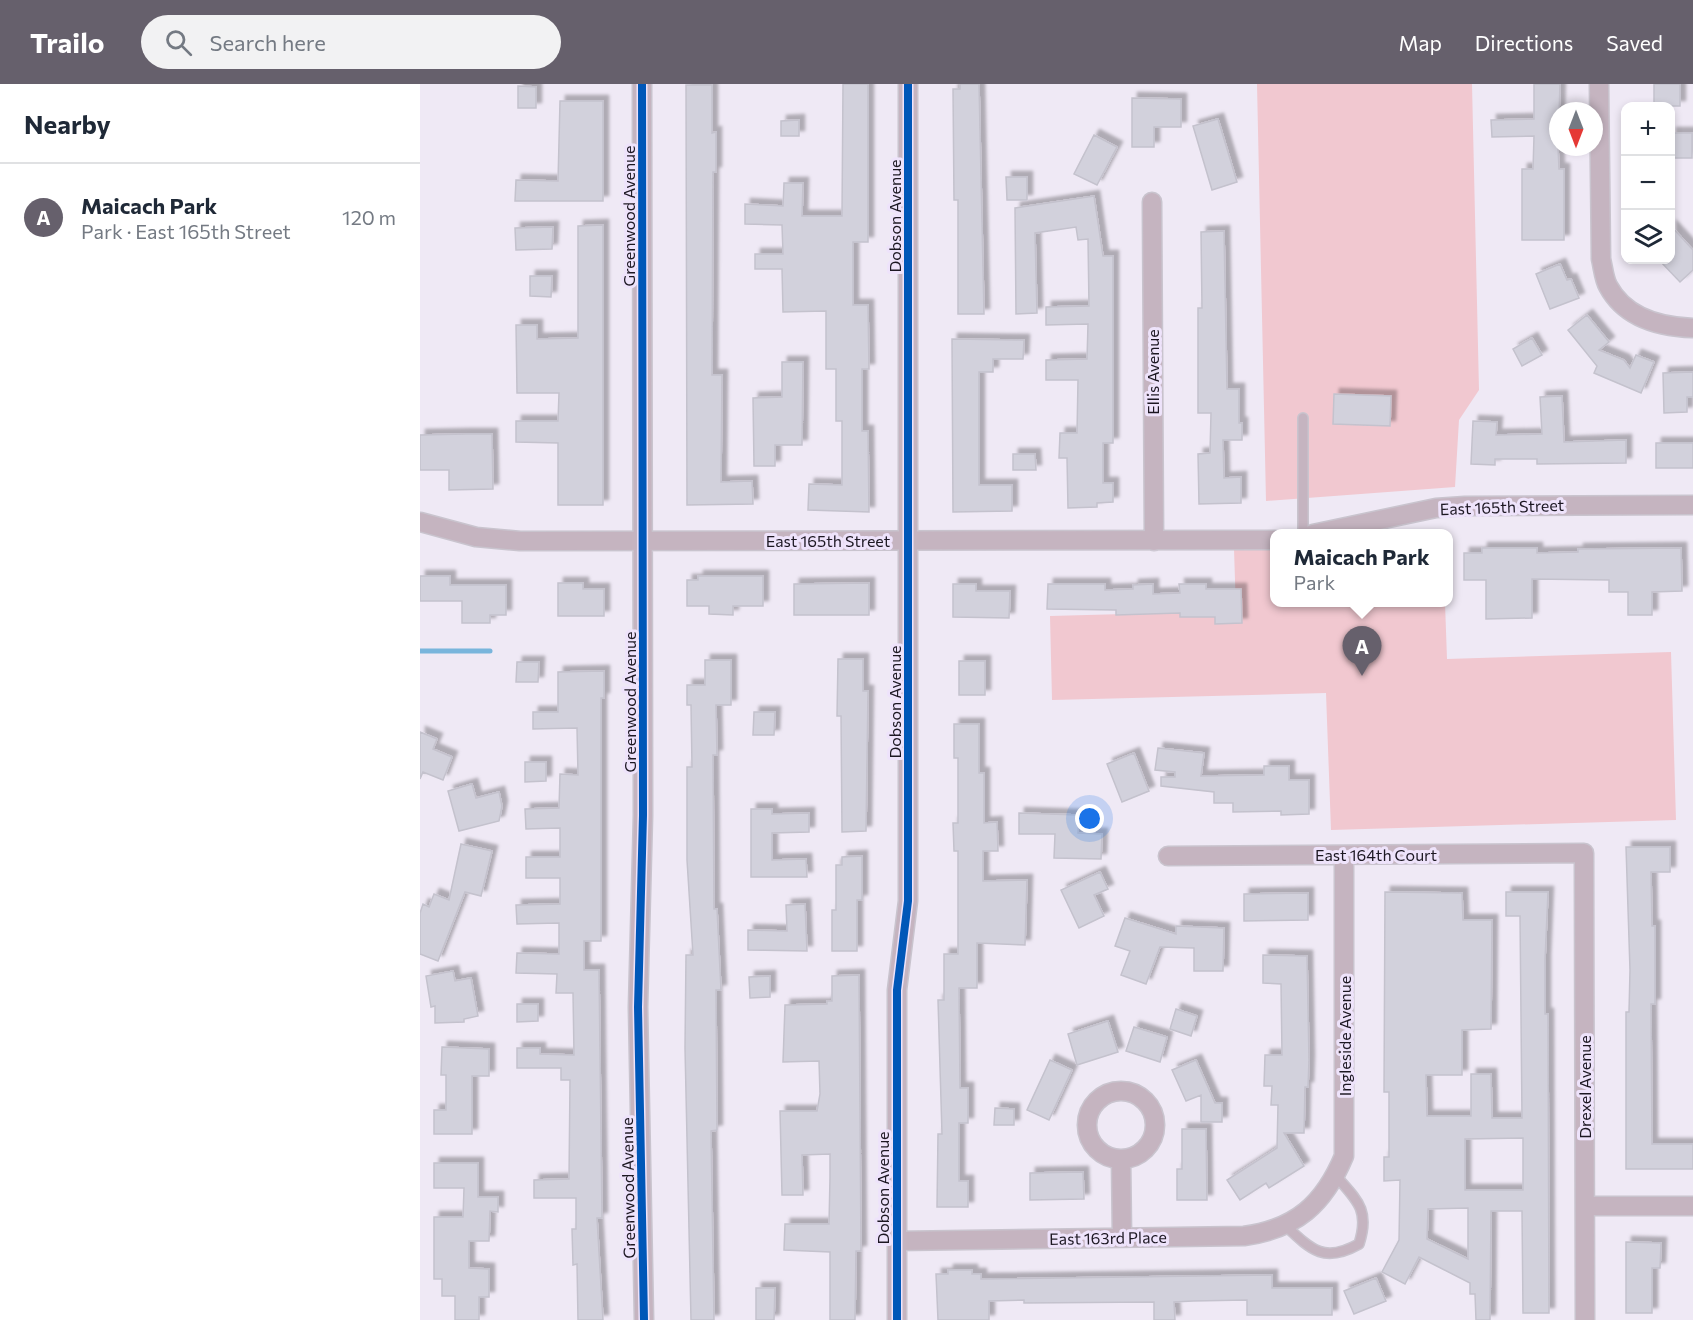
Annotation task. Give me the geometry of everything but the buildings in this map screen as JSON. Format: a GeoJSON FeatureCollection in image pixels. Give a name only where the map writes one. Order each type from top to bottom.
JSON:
{"type":"FeatureCollection","features":[{"type":"Feature","properties":{"kind":"street","name":"Greenwood Avenue"},"geometry":{"type":"LineString","coordinates":[[642,84],[643,815],[638,1007],[644,1320]]}},
{"type":"Feature","properties":{"kind":"street","name":"Dobson Avenue"},"geometry":{"type":"LineString","coordinates":[[897,1320],[897,990],[908,901],[910,541],[908,84]]}},
{"type":"Feature","properties":{"kind":"street"},"geometry":{"type":"LineString","coordinates":[[1599,84],[1601,259],[1608,286],[1631,313],[1665,327],[1693,328]]}},
{"type":"Feature","properties":{"kind":"street","name":"Ellis Avenue"},"geometry":{"type":"LineString","coordinates":[[1152,202],[1154,541]]}},
{"type":"Feature","properties":{"kind":"street","name":"East 165th Street"},"geometry":{"type":"LineString","coordinates":[[1337,529],[1436,508],[1465,506],[1693,505]]}},
{"type":"Feature","properties":{"kind":"street","name":"East 165th Street"},"geometry":{"type":"LineString","coordinates":[[420,522],[499,540],[1270,540]]}},
{"type":"Feature","properties":{"kind":"street","name":"East 164th Court"},"geometry":{"type":"LineString","coordinates":[[1168,856],[1584,853]]}},
{"type":"Feature","properties":{"kind":"street","name":"Drexel Avenue"},"geometry":{"type":"LineString","coordinates":[[1584,853],[1585,1320]]}},
{"type":"Feature","properties":{"kind":"street","name":"Ingleside Avenue"},"geometry":{"type":"LineString","coordinates":[[1311,1207],[1326,1192],[1344,1156],[1344,855]]}},
{"type":"Feature","properties":{"kind":"street"},"geometry":{"type":"LineString","coordinates":[[1121,1159],[1122,1237]]}},
{"type":"Feature","properties":{"kind":"street"},"geometry":{"type":"LineString","coordinates":[[1585,1206],[1693,1206]]}},
{"type":"Feature","properties":{"kind":"street","name":"East 163rd Place"},"geometry":{"type":"LineString","coordinates":[[897,1241],[1244,1236],[1267,1233],[1286,1226],[1311,1207]]}},
{"type":"Feature","properties":{"kind":"lane"},"geometry":{"type":"LineString","coordinates":[[1303,418],[1303,529]]}},
{"type":"Feature","properties":{"kind":"lane"},"geometry":{"type":"LineString","coordinates":[[1286,1226],[1306,1245],[1324,1254],[1341,1255],[1359,1244],[1364,1228],[1362,1207],[1336,1176]]}},
{"type":"Feature","properties":{"kind":"shaded area"},"geometry":{"type":"Polygon","coordinates":[[[1257,84],[1472,84],[1479,390],[1459,420],[1455,487],[1266,501],[1257,84]]]}},
{"type":"Feature","properties":{"kind":"shaded area"},"geometry":{"type":"Polygon","coordinates":[[[1270,548],[1270,607],[1445,607],[1447,659],[1671,652],[1676,820],[1331,830],[1326,693],[1052,700],[1050,616],[1236,611],[1234,549],[1270,548]]]}},
{"type":"Feature","properties":{"kind":"waterway"},"geometry":{"type":"LineString","coordinates":[[420,651],[490,651]]}},
{"type":"Feature","properties":{"kind":"cycle path"},"geometry":{"type":"LineString","coordinates":[[642,84],[643,815],[638,1007],[644,1320]]}},
{"type":"Feature","properties":{"kind":"cycle path"},"geometry":{"type":"LineString","coordinates":[[897,1320],[897,990],[908,901],[908,84]]}},
{"type":"Feature","properties":{"kind":"place","name":"Maicach Park"},"geometry":{"type":"Point","coordinates":[1362,676]}}]}
